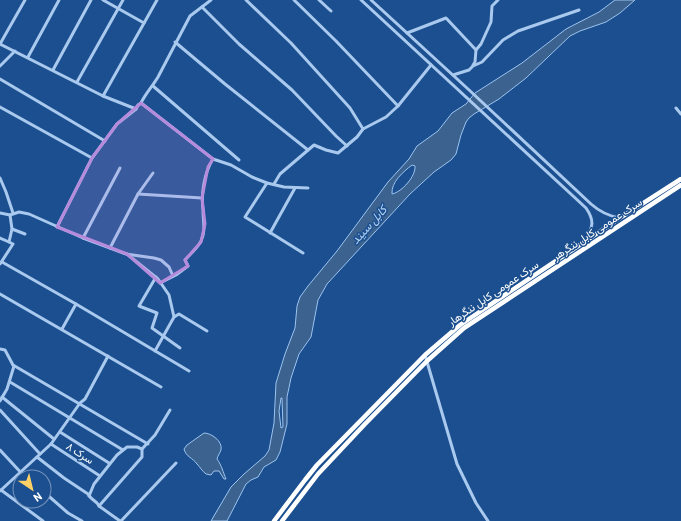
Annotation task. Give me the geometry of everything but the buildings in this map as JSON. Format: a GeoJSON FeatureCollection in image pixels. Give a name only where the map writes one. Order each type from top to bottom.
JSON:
{"type":"FeatureCollection","features":[{"type":"Feature","properties":{"kind":"highway","name":"سرک عمومی کابل ننگرهار"},"geometry":{"type":"LineString","coordinates":[[274,521],[317,465],[425,355],[460,325],[681,179]]}},
{"type":"Feature","properties":{"kind":"highway","name":"سرک عمومی کابل ننگرهر"},"geometry":{"type":"LineString","coordinates":[[428,361],[464,328],[681,185]]}},
{"type":"Feature","properties":{"kind":"highway"},"geometry":{"type":"LineString","coordinates":[[282,521],[318,474],[370,418],[428,361]]}},
{"type":"Feature","properties":{"kind":"street"},"geometry":{"type":"LineString","coordinates":[[25,0],[0,44],[103,96],[136,109]]}},
{"type":"Feature","properties":{"kind":"street"},"geometry":{"type":"LineString","coordinates":[[28,57],[59,0]]}},
{"type":"Feature","properties":{"kind":"street"},"geometry":{"type":"LineString","coordinates":[[53,70],[91,0]]}},
{"type":"Feature","properties":{"kind":"street"},"geometry":{"type":"LineString","coordinates":[[103,0],[144,23]]}},
{"type":"Feature","properties":{"kind":"street"},"geometry":{"type":"LineString","coordinates":[[77,82],[123,0]]}},
{"type":"Feature","properties":{"kind":"street"},"geometry":{"type":"LineString","coordinates":[[103,96],[157,0]]}},
{"type":"Feature","properties":{"kind":"street"},"geometry":{"type":"LineString","coordinates":[[57,226],[92,158],[117,124],[142,103],[146,93],[152,86],[190,16],[211,0]]}},
{"type":"Feature","properties":{"kind":"street"},"geometry":{"type":"LineString","coordinates":[[246,0],[297,49],[350,108],[363,129]]}},
{"type":"Feature","properties":{"kind":"street"},"geometry":{"type":"LineString","coordinates":[[294,0],[336,40],[398,106]]}},
{"type":"Feature","properties":{"kind":"street"},"geometry":{"type":"LineString","coordinates":[[319,0],[331,11]]}},
{"type":"Feature","properties":{"kind":"street"},"geometry":{"type":"LineString","coordinates":[[361,0],[586,208],[592,216],[593,224],[584,242]]}},
{"type":"Feature","properties":{"kind":"street"},"geometry":{"type":"LineString","coordinates":[[371,0],[600,212],[608,216],[620,218]]}},
{"type":"Feature","properties":{"kind":"street"},"geometry":{"type":"LineString","coordinates":[[453,75],[469,70],[475,62],[476,50],[481,44],[490,22],[492,6],[498,0]]}},
{"type":"Feature","properties":{"kind":"street"},"geometry":{"type":"LineString","coordinates":[[202,7],[239,44],[292,90],[347,146]]}},
{"type":"Feature","properties":{"kind":"street"},"geometry":{"type":"LineString","coordinates":[[472,66],[482,62],[503,40],[518,31],[579,10]]}},
{"type":"Feature","properties":{"kind":"street"},"geometry":{"type":"LineString","coordinates":[[380,18],[385,13]]}},
{"type":"Feature","properties":{"kind":"street"},"geometry":{"type":"LineString","coordinates":[[407,33],[446,18],[476,50]]}},
{"type":"Feature","properties":{"kind":"street"},"geometry":{"type":"LineString","coordinates":[[175,42],[308,150]]}},
{"type":"Feature","properties":{"kind":"street"},"geometry":{"type":"LineString","coordinates":[[0,66],[15,51]]}},
{"type":"Feature","properties":{"kind":"street"},"geometry":{"type":"LineString","coordinates":[[274,184],[280,174],[314,145],[338,153],[363,129],[386,117],[398,106],[431,65]]}},
{"type":"Feature","properties":{"kind":"street"},"geometry":{"type":"LineString","coordinates":[[0,79],[104,141]]}},
{"type":"Feature","properties":{"kind":"street"},"geometry":{"type":"LineString","coordinates":[[152,86],[239,160]]}},
{"type":"Feature","properties":{"kind":"street"},"geometry":{"type":"LineString","coordinates":[[142,103],[213,159],[231,165],[252,177],[267,182],[295,188],[308,188]]}},
{"type":"Feature","properties":{"kind":"street"},"geometry":{"type":"LineString","coordinates":[[0,107],[92,158]]}},
{"type":"Feature","properties":{"kind":"street"},"geometry":{"type":"LineString","coordinates":[[676,108],[681,114]]}},
{"type":"Feature","properties":{"kind":"street"},"geometry":{"type":"LineString","coordinates":[[160,283],[188,266],[185,260],[201,242],[205,224],[202,198],[208,167],[213,159]]}},
{"type":"Feature","properties":{"kind":"street"},"geometry":{"type":"LineString","coordinates":[[83,238],[120,168]]}},
{"type":"Feature","properties":{"kind":"street"},"geometry":{"type":"LineString","coordinates":[[110,248],[138,194],[153,173]]}},
{"type":"Feature","properties":{"kind":"street"},"geometry":{"type":"LineString","coordinates":[[0,178],[6,192],[11,214],[12,229],[9,242]]}},
{"type":"Feature","properties":{"kind":"street"},"geometry":{"type":"LineString","coordinates":[[267,182],[245,217],[303,253]]}},
{"type":"Feature","properties":{"kind":"street"},"geometry":{"type":"LineString","coordinates":[[270,233],[295,188]]}},
{"type":"Feature","properties":{"kind":"street"},"geometry":{"type":"LineString","coordinates":[[138,194],[202,198]]}},
{"type":"Feature","properties":{"kind":"street"},"geometry":{"type":"LineString","coordinates":[[0,213],[11,214],[19,212],[28,214],[83,238],[126,254],[162,260],[169,267],[173,276]]}},
{"type":"Feature","properties":{"kind":"street"},"geometry":{"type":"LineString","coordinates":[[12,229],[25,234]]}},
{"type":"Feature","properties":{"kind":"street"},"geometry":{"type":"LineString","coordinates":[[0,238],[13,244],[1,263],[76,304],[189,371]]}},
{"type":"Feature","properties":{"kind":"street"},"geometry":{"type":"LineString","coordinates":[[126,254],[156,277],[169,295],[174,317]]}},
{"type":"Feature","properties":{"kind":"street"},"geometry":{"type":"LineString","coordinates":[[156,277],[139,306],[157,313],[152,328],[180,348]]}},
{"type":"Feature","properties":{"kind":"street"},"geometry":{"type":"LineString","coordinates":[[0,294],[161,387]]}},
{"type":"Feature","properties":{"kind":"street"},"geometry":{"type":"LineString","coordinates":[[62,329],[76,304]]}},
{"type":"Feature","properties":{"kind":"street"},"geometry":{"type":"LineString","coordinates":[[155,350],[174,317],[181,314],[208,331]]}},
{"type":"Feature","properties":{"kind":"street"},"geometry":{"type":"LineString","coordinates":[[0,349],[5,350],[14,365],[148,444]]}},
{"type":"Feature","properties":{"kind":"street"},"geometry":{"type":"LineString","coordinates":[[425,355],[457,464],[476,503],[488,521]]}},
{"type":"Feature","properties":{"kind":"street"},"geometry":{"type":"LineString","coordinates":[[25,469],[51,444],[80,403],[85,399],[108,356]]}},
{"type":"Feature","properties":{"kind":"street"},"geometry":{"type":"LineString","coordinates":[[0,401],[10,382],[14,365]]}},
{"type":"Feature","properties":{"kind":"street"},"geometry":{"type":"LineString","coordinates":[[10,382],[123,450]]}},
{"type":"Feature","properties":{"kind":"street"},"geometry":{"type":"LineString","coordinates":[[2,397],[54,439]]}},
{"type":"Feature","properties":{"kind":"street"},"geometry":{"type":"LineString","coordinates":[[0,410],[40,454]]}},
{"type":"Feature","properties":{"kind":"street"},"geometry":{"type":"LineString","coordinates":[[89,496],[94,484],[108,467],[109,463],[123,450],[130,447],[142,449],[148,444],[170,410]]}},
{"type":"Feature","properties":{"kind":"street"},"geometry":{"type":"LineString","coordinates":[[60,432],[109,463]]}},
{"type":"Feature","properties":{"kind":"street","name":"سرک ۸"},"geometry":{"type":"LineString","coordinates":[[51,444],[100,476]]}},
{"type":"Feature","properties":{"kind":"street"},"geometry":{"type":"LineString","coordinates":[[99,506],[142,457],[142,449]]}},
{"type":"Feature","properties":{"kind":"street"},"geometry":{"type":"LineString","coordinates":[[0,450],[17,469]]}},
{"type":"Feature","properties":{"kind":"street"},"geometry":{"type":"LineString","coordinates":[[38,458],[89,496],[99,506],[121,521],[176,463]]}},
{"type":"Feature","properties":{"kind":"street"},"geometry":{"type":"LineString","coordinates":[[12,481],[1,491],[43,521]]}},
{"type":"Feature","properties":{"kind":"street"},"geometry":{"type":"LineString","coordinates":[[52,499],[68,513],[82,521]]}},
{"type":"Feature","properties":{"kind":"highlighted area"},"geometry":{"type":"Polygon","coordinates":[[[141,103],[213,159],[208,167],[202,198],[205,224],[201,242],[185,260],[188,266],[160,283],[127,254],[57,227],[92,158],[117,124],[141,103]]]}},
{"type":"Feature","properties":{"kind":"water","name":"کابل سيند"},"geometry":{"type":"Polygon","coordinates":[[[615,0],[635,0],[620,13],[606,22],[570,36],[526,78],[499,99],[469,118],[461,135],[456,154],[451,160],[434,172],[410,194],[327,284],[318,300],[311,337],[299,354],[291,378],[287,397],[287,424],[280,452],[276,460],[264,467],[258,477],[246,484],[227,521],[211,521],[231,487],[265,456],[269,450],[274,423],[276,383],[295,328],[297,306],[300,297],[308,286],[337,251],[388,182],[409,159],[417,146],[438,131],[452,113],[466,104],[475,93],[522,63],[566,29],[599,12],[615,0]],[[412,165],[401,174],[393,185],[392,194],[404,187],[411,179],[415,170],[415,166],[412,165]],[[282,398],[279,411],[281,428],[283,427],[282,398]]]}},
{"type":"Feature","properties":{"kind":"water"},"geometry":{"type":"Polygon","coordinates":[[[204,433],[213,436],[220,444],[221,450],[217,459],[226,479],[224,479],[219,471],[214,471],[211,475],[206,474],[185,452],[184,449],[187,445],[204,433]]]}}]}
